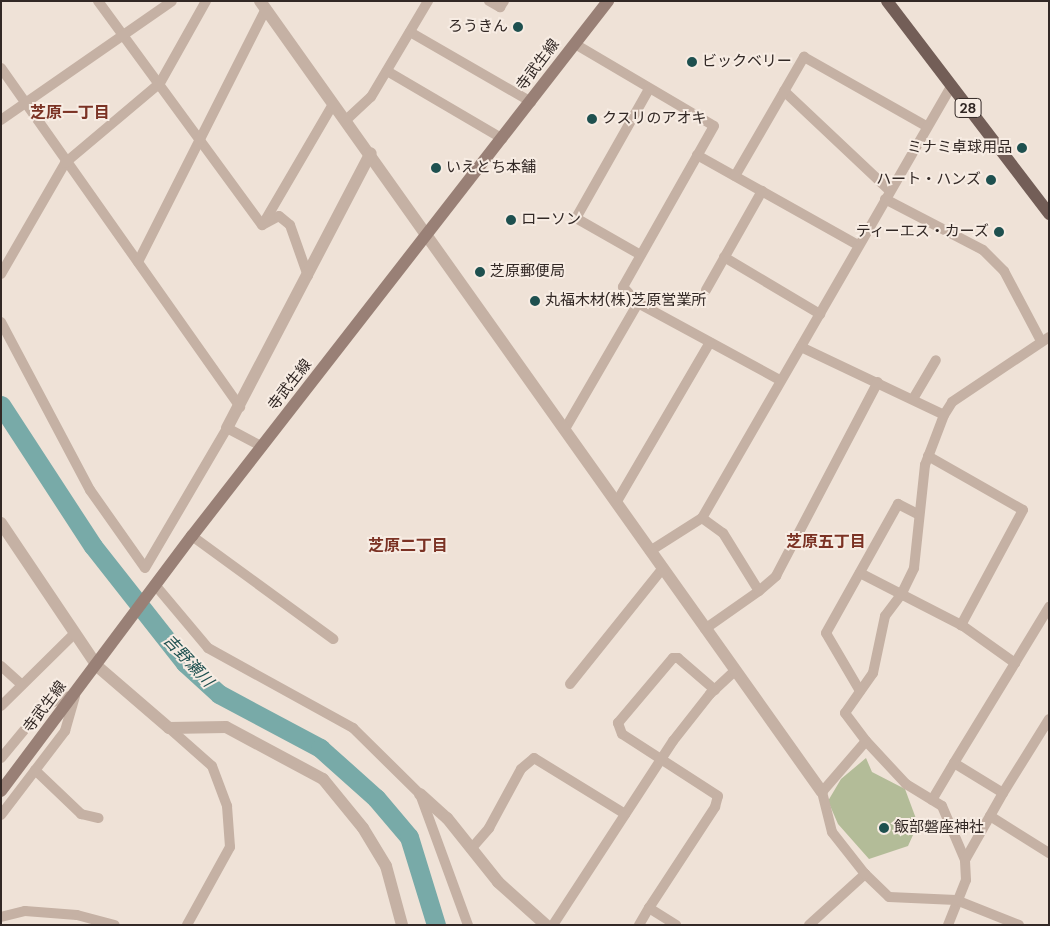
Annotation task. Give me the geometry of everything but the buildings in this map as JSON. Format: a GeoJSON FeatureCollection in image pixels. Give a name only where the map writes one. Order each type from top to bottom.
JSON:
{"type":"FeatureCollection","features":[{"type":"Feature","properties":{"kind":"main road","name":"寺武生線"},"geometry":{"type":"LineString","coordinates":[[1,791],[192,536],[429,235],[608,1]]}},
{"type":"Feature","properties":{"kind":"main road","name":"28"},"geometry":{"type":"LineString","coordinates":[[887,1],[1049,214]]}},
{"type":"Feature","properties":{"kind":"street"},"geometry":{"type":"LineString","coordinates":[[98,1],[201,138],[262,225]]}},
{"type":"Feature","properties":{"kind":"street"},"geometry":{"type":"LineString","coordinates":[[1,120],[125,36],[172,1]]}},
{"type":"Feature","properties":{"kind":"street"},"geometry":{"type":"LineString","coordinates":[[1,274],[65,163],[160,83],[206,1]]}},
{"type":"Feature","properties":{"kind":"street"},"geometry":{"type":"LineString","coordinates":[[345,121],[371,97],[428,1]]}},
{"type":"Feature","properties":{"kind":"street"},"geometry":{"type":"LineString","coordinates":[[489,1],[500,7],[504,1]]}},
{"type":"Feature","properties":{"kind":"street"},"geometry":{"type":"LineString","coordinates":[[138,262],[201,138],[263,5],[345,121],[371,153],[734,672],[822,792],[832,832],[865,874],[889,896],[956,900],[1019,925]]}},
{"type":"Feature","properties":{"kind":"street"},"geometry":{"type":"LineString","coordinates":[[410,32],[531,102]]}},
{"type":"Feature","properties":{"kind":"street"},"geometry":{"type":"LineString","coordinates":[[575,44],[714,126],[639,254],[623,287],[638,303],[780,380]]}},
{"type":"Feature","properties":{"kind":"street"},"geometry":{"type":"LineString","coordinates":[[735,176],[804,57],[926,126]]}},
{"type":"Feature","properties":{"kind":"street"},"geometry":{"type":"LineString","coordinates":[[1,68],[65,163],[138,262],[240,407]]}},
{"type":"Feature","properties":{"kind":"street"},"geometry":{"type":"LineString","coordinates":[[387,71],[503,139]]}},
{"type":"Feature","properties":{"kind":"street"},"geometry":{"type":"LineString","coordinates":[[650,551],[702,518],[926,126],[951,86]]}},
{"type":"Feature","properties":{"kind":"street"},"geometry":{"type":"LineString","coordinates":[[639,254],[576,218],[650,89]]}},
{"type":"Feature","properties":{"kind":"street"},"geometry":{"type":"LineString","coordinates":[[784,92],[887,195],[983,250],[1004,271],[1045,339],[952,402],[944,415],[928,456],[918,514],[914,568],[901,595],[885,616],[873,673],[845,713],[866,741],[906,784],[942,806],[965,860],[966,880],[956,900],[948,925]]}},
{"type":"Feature","properties":{"kind":"street"},"geometry":{"type":"LineString","coordinates":[[262,225],[333,104]]}},
{"type":"Feature","properties":{"kind":"street"},"geometry":{"type":"LineString","coordinates":[[1,322],[90,490],[146,568],[240,407],[371,153]]}},
{"type":"Feature","properties":{"kind":"street"},"geometry":{"type":"LineString","coordinates":[[697,155],[858,245]]}},
{"type":"Feature","properties":{"kind":"street"},"geometry":{"type":"LineString","coordinates":[[706,290],[762,191]]}},
{"type":"Feature","properties":{"kind":"street"},"geometry":{"type":"LineString","coordinates":[[262,225],[279,216],[290,225],[308,276]]}},
{"type":"Feature","properties":{"kind":"street"},"geometry":{"type":"LineString","coordinates":[[724,258],[820,314]]}},
{"type":"Feature","properties":{"kind":"street"},"geometry":{"type":"LineString","coordinates":[[565,429],[638,303]]}},
{"type":"Feature","properties":{"kind":"street"},"geometry":{"type":"LineString","coordinates":[[616,503],[710,342]]}},
{"type":"Feature","properties":{"kind":"street"},"geometry":{"type":"LineString","coordinates":[[801,347],[944,415]]}},
{"type":"Feature","properties":{"kind":"street"},"geometry":{"type":"LineString","coordinates":[[913,399],[936,360]]}},
{"type":"Feature","properties":{"kind":"street"},"geometry":{"type":"LineString","coordinates":[[704,629],[759,591],[776,576],[878,382]]}},
{"type":"Feature","properties":{"kind":"street"},"geometry":{"type":"LineString","coordinates":[[228,428],[262,447]]}},
{"type":"Feature","properties":{"kind":"street"},"geometry":{"type":"LineString","coordinates":[[928,456],[1023,510],[961,625]]}},
{"type":"Feature","properties":{"kind":"street"},"geometry":{"type":"LineString","coordinates":[[860,691],[826,633],[898,504],[918,514]]}},
{"type":"Feature","properties":{"kind":"street"},"geometry":{"type":"LineString","coordinates":[[702,518],[723,534],[759,591]]}},
{"type":"Feature","properties":{"kind":"street"},"geometry":{"type":"LineString","coordinates":[[1,523],[74,634],[99,662],[212,766],[227,806],[230,847],[187,925]]}},
{"type":"Feature","properties":{"kind":"street"},"geometry":{"type":"LineString","coordinates":[[192,536],[333,639]]}},
{"type":"Feature","properties":{"kind":"street"},"geometry":{"type":"LineString","coordinates":[[570,684],[662,568]]}},
{"type":"Feature","properties":{"kind":"street"},"geometry":{"type":"LineString","coordinates":[[860,573],[961,625],[1015,663]]}},
{"type":"Feature","properties":{"kind":"street"},"geometry":{"type":"LineString","coordinates":[[153,590],[208,648],[353,728],[447,818],[498,882],[546,925]]}},
{"type":"Feature","properties":{"kind":"street"},"geometry":{"type":"LineString","coordinates":[[932,800],[1049,607]]}},
{"type":"Feature","properties":{"kind":"street"},"geometry":{"type":"LineString","coordinates":[[1,706],[74,634]]}},
{"type":"Feature","properties":{"kind":"street"},"geometry":{"type":"LineString","coordinates":[[639,925],[717,801],[715,792],[622,734],[618,723],[673,658],[678,658],[715,690]]}},
{"type":"Feature","properties":{"kind":"street"},"geometry":{"type":"LineString","coordinates":[[1,666],[22,685]]}},
{"type":"Feature","properties":{"kind":"street"},"geometry":{"type":"LineString","coordinates":[[552,925],[662,758],[715,690],[734,672]]}},
{"type":"Feature","properties":{"kind":"street"},"geometry":{"type":"LineString","coordinates":[[1,758],[45,705],[75,694]]}},
{"type":"Feature","properties":{"kind":"street"},"geometry":{"type":"LineString","coordinates":[[1,815],[65,731],[75,694]]}},
{"type":"Feature","properties":{"kind":"street"},"geometry":{"type":"LineString","coordinates":[[965,860],[1003,793],[1045,735],[1049,719]]}},
{"type":"Feature","properties":{"kind":"street"},"geometry":{"type":"LineString","coordinates":[[169,728],[226,726],[323,779],[363,828],[386,866],[402,925]]}},
{"type":"Feature","properties":{"kind":"street"},"geometry":{"type":"LineString","coordinates":[[822,792],[866,741]]}},
{"type":"Feature","properties":{"kind":"street"},"geometry":{"type":"LineString","coordinates":[[471,848],[489,828],[521,769],[534,758],[625,814]]}},
{"type":"Feature","properties":{"kind":"street"},"geometry":{"type":"LineString","coordinates":[[954,763],[1003,793]]}},
{"type":"Feature","properties":{"kind":"street"},"geometry":{"type":"LineString","coordinates":[[35,770],[81,814],[99,818]]}},
{"type":"Feature","properties":{"kind":"street"},"geometry":{"type":"LineString","coordinates":[[420,794],[468,925]]}},
{"type":"Feature","properties":{"kind":"street"},"geometry":{"type":"LineString","coordinates":[[990,816],[1049,853]]}},
{"type":"Feature","properties":{"kind":"street"},"geometry":{"type":"LineString","coordinates":[[809,925],[865,874]]}},
{"type":"Feature","properties":{"kind":"street"},"geometry":{"type":"LineString","coordinates":[[649,908],[676,925]]}},
{"type":"Feature","properties":{"kind":"street"},"geometry":{"type":"LineString","coordinates":[[1,917],[25,911],[77,915],[115,925]]}},
{"type":"Feature","properties":{"kind":"street"},"geometry":{"type":"LineString","coordinates":[[822,913],[826,925]]}},
{"type":"Feature","properties":{"kind":"green space"},"geometry":{"type":"Polygon","coordinates":[[[866,758],[872,772],[905,789],[918,824],[908,846],[869,859],[838,824],[828,801],[841,779],[866,758]]]}},
{"type":"Feature","properties":{"kind":"waterway","name":"吉野瀬川"},"geometry":{"type":"LineString","coordinates":[[1,405],[93,546],[185,663],[219,694],[320,748],[376,798],[409,837],[436,925]]}},
{"type":"Feature","properties":{"kind":"place","name":"ろうきん"},"geometry":{"type":"Point","coordinates":[518,27]}},
{"type":"Feature","properties":{"kind":"place","name":"ビックベリー"},"geometry":{"type":"Point","coordinates":[692,62]}},
{"type":"Feature","properties":{"kind":"place","name":"クスリのアオキ"},"geometry":{"type":"Point","coordinates":[592,119]}},
{"type":"Feature","properties":{"kind":"place","name":"ミナミ卓球用品"},"geometry":{"type":"Point","coordinates":[1022,148]}},
{"type":"Feature","properties":{"kind":"place","name":"いえとち本舗"},"geometry":{"type":"Point","coordinates":[436,168]}},
{"type":"Feature","properties":{"kind":"place","name":"ハート・ハンズ"},"geometry":{"type":"Point","coordinates":[991,180]}},
{"type":"Feature","properties":{"kind":"place","name":"ローソン"},"geometry":{"type":"Point","coordinates":[511,220]}},
{"type":"Feature","properties":{"kind":"place","name":"ティーエス・カーズ"},"geometry":{"type":"Point","coordinates":[999,232]}},
{"type":"Feature","properties":{"kind":"place","name":"芝原郵便局"},"geometry":{"type":"Point","coordinates":[480,272]}},
{"type":"Feature","properties":{"kind":"place","name":"丸福木材(株)芝原営業所"},"geometry":{"type":"Point","coordinates":[535,301]}},
{"type":"Feature","properties":{"kind":"place","name":"飯部磐座神社"},"geometry":{"type":"Point","coordinates":[884,828]}},
{"type":"Feature","properties":{"kind":"district","name":"芝原一丁目"},"geometry":{"type":"Point","coordinates":[70,113]}},
{"type":"Feature","properties":{"kind":"district","name":"芝原五丁目"},"geometry":{"type":"Point","coordinates":[826,542]}},
{"type":"Feature","properties":{"kind":"district","name":"芝原二丁目"},"geometry":{"type":"Point","coordinates":[408,546]}}]}
